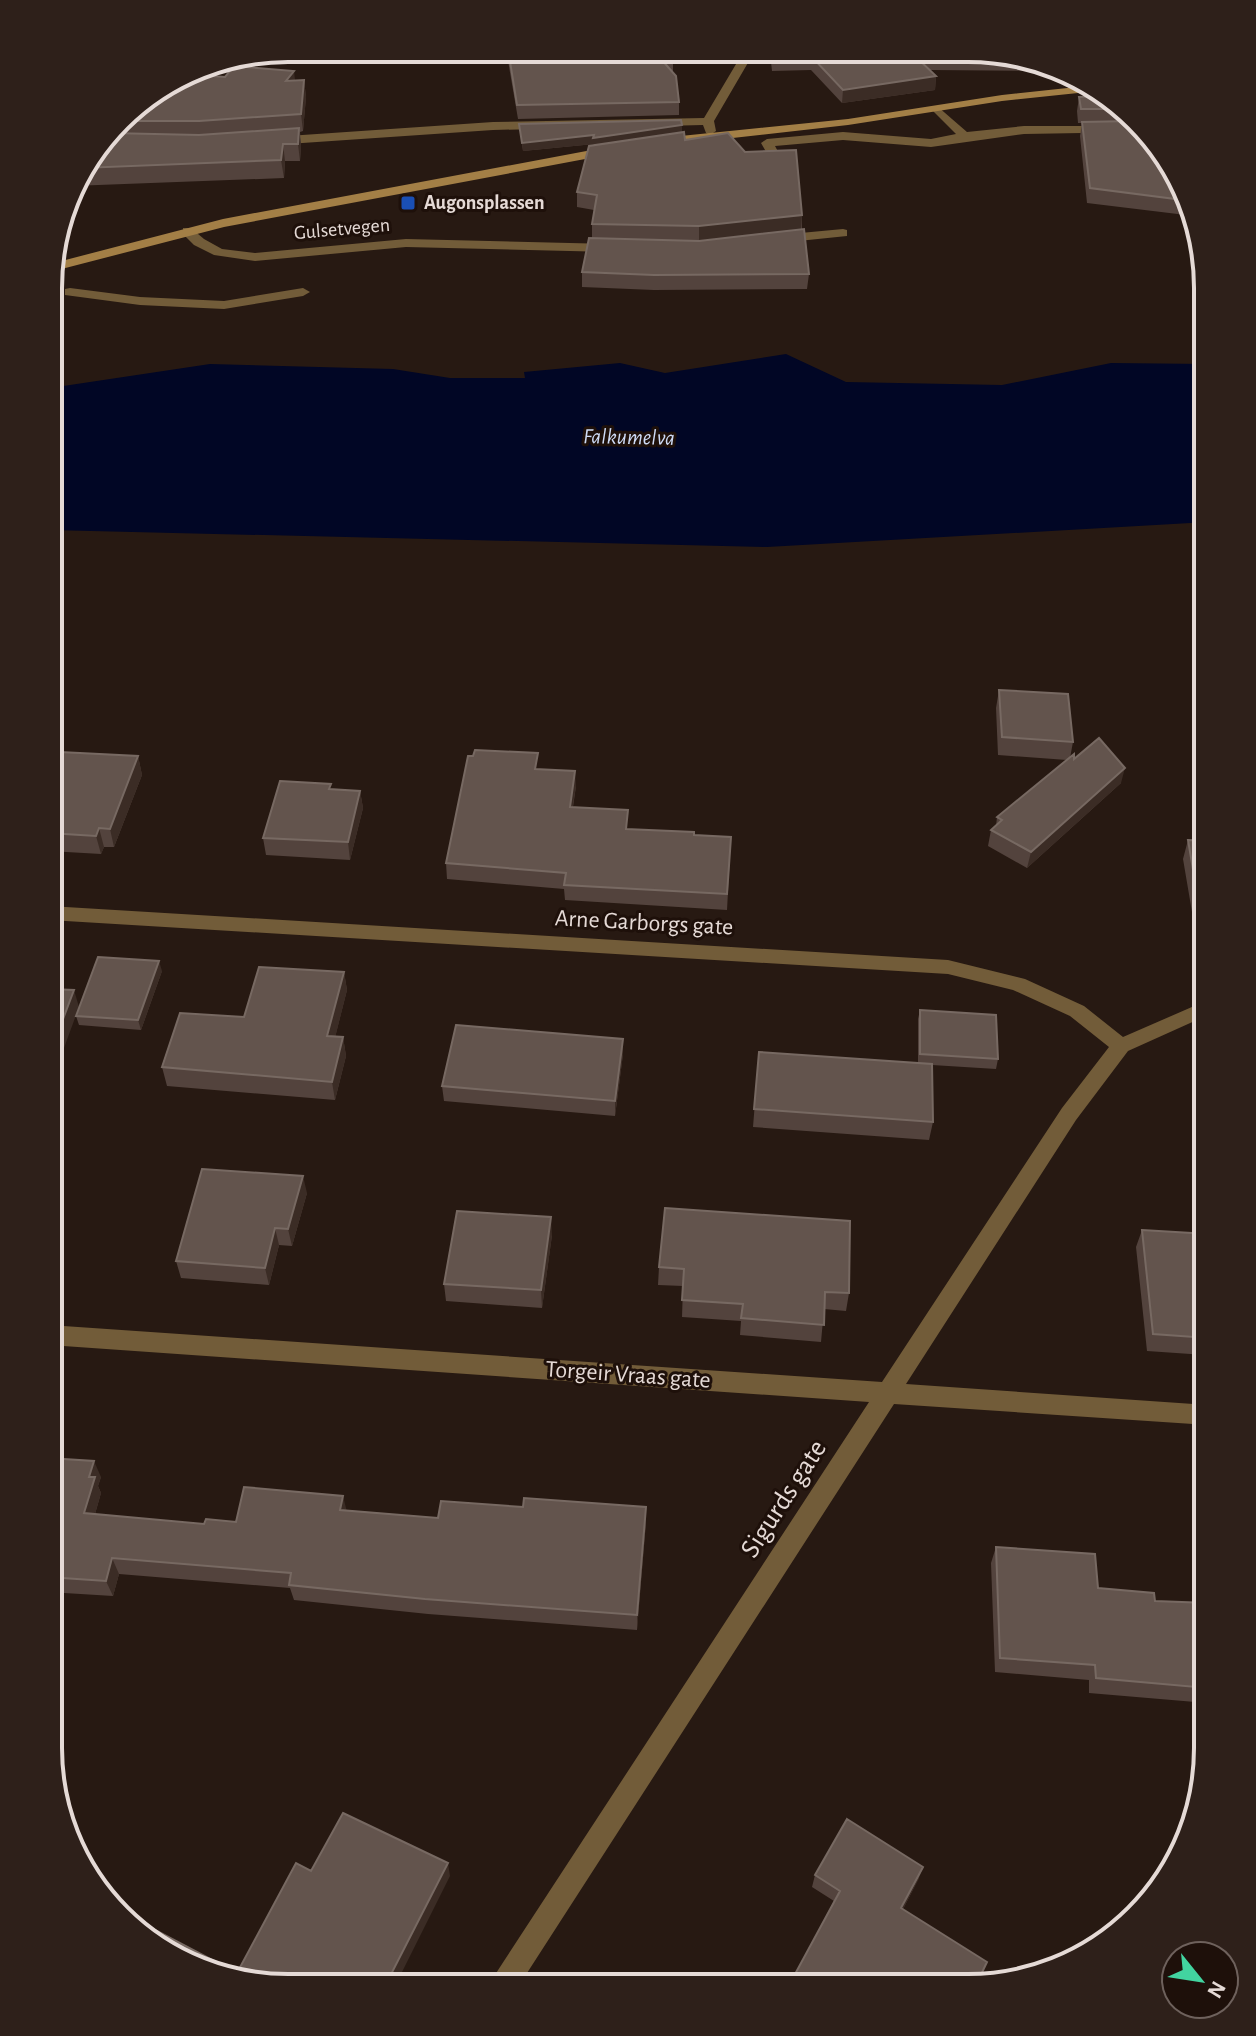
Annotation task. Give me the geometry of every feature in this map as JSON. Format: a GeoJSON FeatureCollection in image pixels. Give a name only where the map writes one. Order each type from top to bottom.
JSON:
{"type":"FeatureCollection","features":[{"type":"Feature","properties":{"kind":"main road"},"geometry":{"type":"LineString","coordinates":[[646,144],[848,122],[1078,91]]}},
{"type":"Feature","properties":{"kind":"main road","name":"Gulsetvegen"},"geometry":{"type":"LineString","coordinates":[[64,264],[187,231],[622,148]]}},
{"type":"Feature","properties":{"kind":"street"},"geometry":{"type":"LineString","coordinates":[[712,135],[708,121],[743,62]]}},
{"type":"Feature","properties":{"kind":"street"},"geometry":{"type":"LineString","coordinates":[[937,109],[964,136]]}},
{"type":"Feature","properties":{"kind":"street"},"geometry":{"type":"LineString","coordinates":[[259,142],[508,126],[708,121]]}},
{"type":"Feature","properties":{"kind":"street"},"geometry":{"type":"LineString","coordinates":[[776,159],[767,143],[843,136],[931,143],[1024,130],[1129,129]]}},
{"type":"Feature","properties":{"kind":"street","name":"Gulsetvegen"},"geometry":{"type":"LineString","coordinates":[[187,231],[199,242],[219,252],[255,257],[406,243],[626,249]]}},
{"type":"Feature","properties":{"kind":"street"},"geometry":{"type":"LineString","coordinates":[[762,241],[843,233]]}},
{"type":"Feature","properties":{"kind":"street"},"geometry":{"type":"LineString","coordinates":[[70,292],[196,305],[261,301],[303,292]]}},
{"type":"Feature","properties":{"kind":"street","name":"Arne Garborgs gate"},"geometry":{"type":"LineString","coordinates":[[62,914],[948,967],[1018,984],[1077,1011],[1121,1046]]}},
{"type":"Feature","properties":{"kind":"street"},"geometry":{"type":"LineString","coordinates":[[1121,1046],[1194,1013]]}},
{"type":"Feature","properties":{"kind":"street","name":"Sigurds gate"},"geometry":{"type":"LineString","coordinates":[[510,1974],[1069,1114],[1121,1046]]}},
{"type":"Feature","properties":{"kind":"street","name":"Torgeir Vraas gate"},"geometry":{"type":"LineString","coordinates":[[62,1336],[1194,1414]]}},
{"type":"Feature","properties":{"kind":"water","name":"Falkumelva"},"geometry":{"type":"Polygon","coordinates":[[[786,354],[846,382],[1002,385],[1111,363],[1194,364],[1194,523],[767,547],[62,530],[62,386],[210,364],[393,369],[450,378],[525,378],[524,372],[620,363],[665,373],[786,354]]]}},
{"type":"Feature","properties":{"kind":"building"},"geometry":{"type":"Polygon","coordinates":[[[510,62],[664,62],[676,76],[679,102],[517,105],[510,62]]]}},
{"type":"Feature","properties":{"kind":"building"},"geometry":{"type":"Polygon","coordinates":[[[817,62],[921,62],[936,76],[843,90],[817,62]]]}},
{"type":"Feature","properties":{"kind":"building"},"geometry":{"type":"Polygon","coordinates":[[[245,67],[294,71],[286,81],[304,80],[301,114],[199,121],[136,121],[175,92],[211,76],[225,77],[231,70],[245,67]]]}},
{"type":"Feature","properties":{"kind":"building"},"geometry":{"type":"Polygon","coordinates":[[[1079,97],[1088,97],[1105,109],[1081,109],[1079,97]]]}},
{"type":"Feature","properties":{"kind":"building"},"geometry":{"type":"Polygon","coordinates":[[[681,120],[682,125],[593,138],[594,135],[522,143],[519,124],[681,120]]]}},
{"type":"Feature","properties":{"kind":"building"},"geometry":{"type":"Polygon","coordinates":[[[1120,121],[1147,151],[1176,199],[1090,188],[1082,122],[1120,121]]]}},
{"type":"Feature","properties":{"kind":"building"},"geometry":{"type":"Polygon","coordinates":[[[299,128],[298,144],[283,144],[281,160],[97,167],[124,133],[199,135],[299,128]]]}},
{"type":"Feature","properties":{"kind":"building"},"geometry":{"type":"Polygon","coordinates":[[[684,132],[685,140],[728,133],[745,152],[796,150],[802,215],[699,226],[592,224],[597,195],[577,192],[589,146],[684,132]]]}},
{"type":"Feature","properties":{"kind":"building"},"geometry":{"type":"Polygon","coordinates":[[[804,229],[809,274],[582,272],[589,238],[699,241],[804,229]]]}},
{"type":"Feature","properties":{"kind":"building"},"geometry":{"type":"Polygon","coordinates":[[[999,690],[1068,694],[1073,742],[1002,737],[999,690]]]}},
{"type":"Feature","properties":{"kind":"building"},"geometry":{"type":"Polygon","coordinates":[[[1099,738],[1125,768],[1031,852],[991,830],[1002,820],[997,817],[1074,754],[1074,759],[1099,738]]]}},
{"type":"Feature","properties":{"kind":"building"},"geometry":{"type":"Polygon","coordinates":[[[475,750],[538,753],[535,769],[575,771],[570,807],[628,810],[626,829],[731,837],[727,894],[564,885],[566,873],[446,863],[468,756],[473,756],[475,750]]]}},
{"type":"Feature","properties":{"kind":"building"},"geometry":{"type":"Polygon","coordinates":[[[62,752],[138,756],[110,829],[99,828],[96,836],[62,834],[62,752]]]}},
{"type":"Feature","properties":{"kind":"building"},"geometry":{"type":"Polygon","coordinates":[[[280,781],[331,784],[329,789],[360,791],[348,842],[263,838],[280,781]]]}},
{"type":"Feature","properties":{"kind":"building"},"geometry":{"type":"Polygon","coordinates":[[[1188,840],[1194,840],[1194,875],[1188,840]]]}},
{"type":"Feature","properties":{"kind":"building"},"geometry":{"type":"Polygon","coordinates":[[[98,957],[159,961],[138,1020],[76,1016],[98,957]]]}},
{"type":"Feature","properties":{"kind":"building"},"geometry":{"type":"Polygon","coordinates":[[[259,967],[344,972],[327,1036],[343,1037],[332,1082],[162,1067],[180,1013],[244,1017],[259,967]]]}},
{"type":"Feature","properties":{"kind":"building"},"geometry":{"type":"Polygon","coordinates":[[[62,990],[74,990],[62,1022],[62,990]]]}},
{"type":"Feature","properties":{"kind":"building"},"geometry":{"type":"Polygon","coordinates":[[[920,1010],[996,1015],[998,1059],[920,1054],[920,1010]]]}},
{"type":"Feature","properties":{"kind":"building"},"geometry":{"type":"Polygon","coordinates":[[[456,1025],[623,1039],[615,1101],[442,1086],[456,1025]]]}},
{"type":"Feature","properties":{"kind":"building"},"geometry":{"type":"Polygon","coordinates":[[[759,1052],[932,1064],[933,1122],[754,1109],[759,1052]]]}},
{"type":"Feature","properties":{"kind":"building"},"geometry":{"type":"Polygon","coordinates":[[[202,1169],[303,1176],[288,1229],[275,1228],[265,1268],[176,1261],[202,1169]]]}},
{"type":"Feature","properties":{"kind":"building"},"geometry":{"type":"Polygon","coordinates":[[[665,1208],[850,1221],[849,1293],[825,1292],[824,1325],[741,1318],[743,1304],[682,1300],[684,1269],[659,1267],[665,1208]]]}},
{"type":"Feature","properties":{"kind":"building"},"geometry":{"type":"Polygon","coordinates":[[[457,1211],[551,1217],[541,1290],[444,1284],[457,1211]]]}},
{"type":"Feature","properties":{"kind":"building"},"geometry":{"type":"Polygon","coordinates":[[[1142,1230],[1194,1233],[1194,1337],[1153,1334],[1142,1230]]]}},
{"type":"Feature","properties":{"kind":"building"},"geometry":{"type":"Polygon","coordinates":[[[62,1459],[94,1461],[89,1477],[95,1477],[84,1513],[204,1524],[206,1519],[236,1522],[244,1487],[343,1496],[340,1510],[438,1518],[441,1501],[523,1507],[524,1498],[646,1507],[637,1615],[289,1585],[291,1573],[112,1558],[106,1581],[62,1578],[62,1459]]]}},
{"type":"Feature","properties":{"kind":"building"},"geometry":{"type":"Polygon","coordinates":[[[996,1547],[1095,1554],[1098,1588],[1154,1593],[1155,1601],[1194,1602],[1194,1687],[1096,1678],[1095,1665],[1000,1658],[996,1547]]]}},
{"type":"Feature","properties":{"kind":"building"},"geometry":{"type":"Polygon","coordinates":[[[343,1813],[448,1863],[391,1974],[288,1974],[240,1968],[296,1863],[311,1871],[343,1813]]]}},
{"type":"Feature","properties":{"kind":"building"},"geometry":{"type":"Polygon","coordinates":[[[847,1819],[923,1867],[901,1908],[987,1962],[982,1973],[795,1974],[840,1891],[815,1875],[847,1819]]]}},
{"type":"Feature","properties":{"kind":"building"},"geometry":{"type":"Polygon","coordinates":[[[155,1930],[214,1961],[175,1944],[155,1930]]]}},
{"type":"Feature","properties":{"kind":"place","name":"Augonsplassen"},"geometry":{"type":"Point","coordinates":[408,203]}}]}
